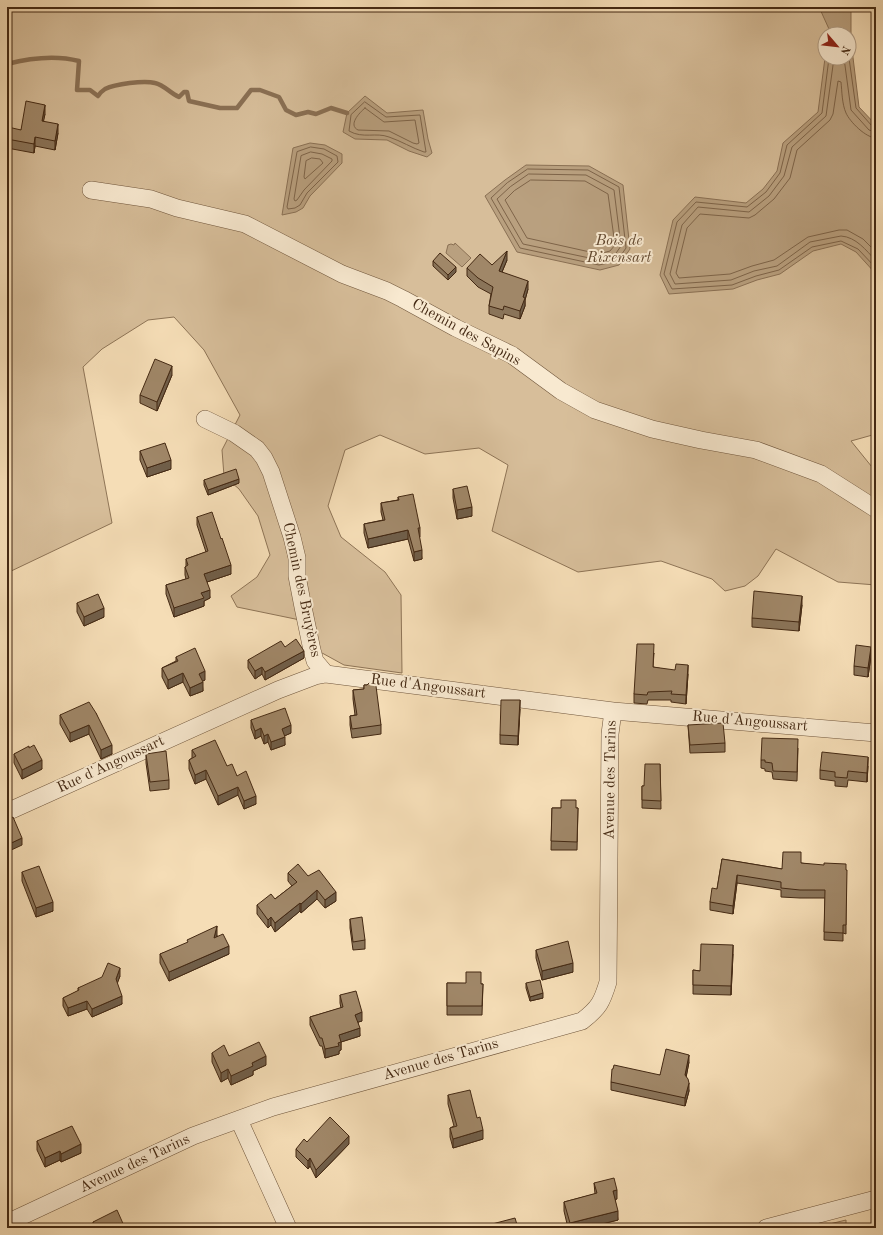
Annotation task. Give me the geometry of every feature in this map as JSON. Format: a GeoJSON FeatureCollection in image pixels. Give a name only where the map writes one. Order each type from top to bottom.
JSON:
{"type":"FeatureCollection","features":[{"type":"Feature","properties":{"kind":"street","name":"Chemin des Sapins"},"geometry":{"type":"LineString","coordinates":[[91,190],[151,199],[177,208],[245,224],[342,274],[404,299],[456,328],[512,355],[561,391],[595,410],[652,429],[756,450],[821,474],[876,509]]}},
{"type":"Feature","properties":{"kind":"street","name":"Chemin des Bruyères"},"geometry":{"type":"LineString","coordinates":[[205,419],[245,440],[257,449],[268,465],[292,537],[297,558],[303,607],[315,661],[326,674]]}},
{"type":"Feature","properties":{"kind":"street","name":"Rue d'Angoussart"},"geometry":{"type":"LineString","coordinates":[[7,812],[278,690],[315,676],[326,674],[613,711],[876,733]]}},
{"type":"Feature","properties":{"kind":"street","name":"Avenue des Tarins"},"geometry":{"type":"LineString","coordinates":[[7,1223],[193,1136],[273,1107],[582,1021],[595,1011],[603,998],[608,982],[610,734],[613,711]]}},
{"type":"Feature","properties":{"kind":"street"},"geometry":{"type":"LineString","coordinates":[[238,1120],[288,1228]]}},
{"type":"Feature","properties":{"kind":"street"},"geometry":{"type":"LineString","coordinates":[[766,1228],[876,1199]]}},
{"type":"Feature","properties":{"kind":"green space","name":"Bois de Rixensart"},"geometry":{"type":"Polygon","coordinates":[[[7,7],[844,7],[844,26],[817,26],[817,66],[827,66],[844,155],[876,160],[876,434],[851,441],[876,472],[876,585],[838,582],[776,549],[758,576],[745,586],[725,591],[712,579],[661,561],[578,572],[492,531],[508,465],[479,448],[425,454],[380,435],[345,450],[328,506],[341,537],[385,572],[401,595],[402,673],[344,665],[313,648],[300,620],[237,607],[231,596],[257,577],[270,555],[258,516],[239,489],[224,476],[222,450],[240,415],[204,350],[174,317],[148,320],[102,349],[83,367],[112,523],[7,573],[7,7]]]}},
{"type":"Feature","properties":{"kind":"green space"},"geometry":{"type":"Polygon","coordinates":[[[846,1220],[846,1228],[813,1228],[846,1220]]]}},
{"type":"Feature","properties":{"kind":"water"},"geometry":{"type":"Polygon","coordinates":[[[819,7],[851,7],[851,26],[828,26],[819,7]]]}},
{"type":"Feature","properties":{"kind":"water"},"geometry":{"type":"Polygon","coordinates":[[[824,66],[854,66],[859,107],[876,125],[876,207],[874,215],[876,218],[876,274],[856,252],[841,244],[813,251],[780,274],[757,280],[733,289],[669,294],[660,275],[673,220],[695,197],[746,203],[763,189],[777,171],[783,143],[818,112],[824,66]]]}},
{"type":"Feature","properties":{"kind":"water"},"geometry":{"type":"Polygon","coordinates":[[[365,96],[387,113],[423,110],[432,153],[427,157],[409,151],[387,140],[355,139],[343,132],[347,113],[365,96]]]}},
{"type":"Feature","properties":{"kind":"water"},"geometry":{"type":"Polygon","coordinates":[[[310,143],[325,145],[342,154],[342,163],[310,196],[303,208],[296,212],[282,215],[293,148],[310,143]]]}},
{"type":"Feature","properties":{"kind":"water"},"geometry":{"type":"Polygon","coordinates":[[[526,165],[589,166],[623,185],[630,249],[619,265],[600,270],[517,252],[485,196],[526,165]]]}},
{"type":"Feature","properties":{"kind":"water"},"geometry":{"type":"Polygon","coordinates":[[[455,243],[471,258],[462,267],[446,253],[448,245],[454,245],[455,243]]]}},
{"type":"Feature","properties":{"kind":"building"},"geometry":{"type":"Polygon","coordinates":[[[26,101],[45,105],[42,121],[58,124],[55,141],[35,137],[34,144],[7,139],[8,127],[21,130],[26,101]]]}},
{"type":"Feature","properties":{"kind":"building"},"geometry":{"type":"Polygon","coordinates":[[[507,251],[499,271],[528,281],[523,297],[525,298],[520,311],[504,306],[503,310],[489,306],[493,287],[478,278],[467,268],[480,254],[492,265],[507,251]]]}},
{"type":"Feature","properties":{"kind":"building"},"geometry":{"type":"Polygon","coordinates":[[[440,253],[456,267],[448,275],[433,261],[440,253]]]}},
{"type":"Feature","properties":{"kind":"building"},"geometry":{"type":"Polygon","coordinates":[[[155,359],[172,366],[157,402],[140,395],[155,359]]]}},
{"type":"Feature","properties":{"kind":"building"},"geometry":{"type":"Polygon","coordinates":[[[165,443],[171,460],[147,468],[140,451],[165,443]]]}},
{"type":"Feature","properties":{"kind":"building"},"geometry":{"type":"Polygon","coordinates":[[[236,469],[239,479],[208,490],[204,480],[236,469]]]}},
{"type":"Feature","properties":{"kind":"building"},"geometry":{"type":"Polygon","coordinates":[[[467,486],[472,507],[457,510],[453,489],[467,486]]]}},
{"type":"Feature","properties":{"kind":"building"},"geometry":{"type":"Polygon","coordinates":[[[413,494],[420,528],[418,528],[422,550],[414,552],[408,530],[368,539],[364,524],[385,520],[381,503],[399,500],[398,497],[413,494]]]}},
{"type":"Feature","properties":{"kind":"building"},"geometry":{"type":"Polygon","coordinates":[[[212,512],[231,565],[204,574],[210,590],[201,593],[204,598],[174,608],[166,585],[189,578],[185,567],[188,565],[186,559],[208,551],[197,517],[212,512]]]}},
{"type":"Feature","properties":{"kind":"building"},"geometry":{"type":"Polygon","coordinates":[[[754,591],[802,596],[799,622],[752,618],[754,591]]]}},
{"type":"Feature","properties":{"kind":"building"},"geometry":{"type":"Polygon","coordinates":[[[98,594],[104,608],[84,617],[77,603],[98,594]]]}},
{"type":"Feature","properties":{"kind":"building"},"geometry":{"type":"Polygon","coordinates":[[[296,639],[304,651],[265,672],[262,667],[255,671],[248,660],[281,641],[285,647],[296,639]]]}},
{"type":"Feature","properties":{"kind":"building"},"geometry":{"type":"Polygon","coordinates":[[[637,644],[654,644],[653,667],[675,670],[676,664],[688,665],[686,695],[671,694],[672,691],[648,692],[647,695],[634,694],[637,644]]]}},
{"type":"Feature","properties":{"kind":"building"},"geometry":{"type":"Polygon","coordinates":[[[856,645],[871,647],[868,668],[854,666],[856,645]]]}},
{"type":"Feature","properties":{"kind":"building"},"geometry":{"type":"Polygon","coordinates":[[[195,648],[205,671],[199,674],[203,682],[190,688],[183,673],[168,680],[162,668],[178,661],[176,657],[195,648]]]}},
{"type":"Feature","properties":{"kind":"building"},"geometry":{"type":"Polygon","coordinates":[[[370,682],[376,686],[381,725],[352,729],[350,716],[357,715],[353,690],[364,689],[364,685],[367,685],[370,682]]]}},
{"type":"Feature","properties":{"kind":"building"},"geometry":{"type":"Polygon","coordinates":[[[501,700],[520,700],[518,736],[500,735],[501,700]]]}},
{"type":"Feature","properties":{"kind":"building"},"geometry":{"type":"Polygon","coordinates":[[[89,702],[112,745],[101,750],[89,725],[70,733],[60,715],[89,702]]]}},
{"type":"Feature","properties":{"kind":"building"},"geometry":{"type":"Polygon","coordinates":[[[285,708],[291,725],[282,729],[285,737],[271,742],[268,734],[264,736],[261,728],[255,731],[251,720],[285,708]]]}},
{"type":"Feature","properties":{"kind":"building"},"geometry":{"type":"Polygon","coordinates":[[[723,723],[725,743],[690,745],[688,725],[723,723]]]}},
{"type":"Feature","properties":{"kind":"building"},"geometry":{"type":"Polygon","coordinates":[[[762,738],[798,739],[797,772],[773,771],[772,763],[761,760],[762,738]]]}},
{"type":"Feature","properties":{"kind":"building"},"geometry":{"type":"Polygon","coordinates":[[[215,740],[227,766],[232,764],[237,776],[246,771],[256,796],[244,801],[238,787],[218,796],[206,770],[195,775],[189,760],[196,756],[192,750],[215,740]]]}},
{"type":"Feature","properties":{"kind":"building"},"geometry":{"type":"Polygon","coordinates":[[[34,745],[42,760],[22,770],[14,754],[34,745]]]}},
{"type":"Feature","properties":{"kind":"building"},"geometry":{"type":"Polygon","coordinates":[[[166,751],[169,780],[150,782],[146,754],[166,751]]]}},
{"type":"Feature","properties":{"kind":"building"},"geometry":{"type":"Polygon","coordinates":[[[822,752],[868,757],[867,773],[848,771],[847,778],[835,777],[835,772],[820,770],[822,752]]]}},
{"type":"Feature","properties":{"kind":"building"},"geometry":{"type":"Polygon","coordinates":[[[645,764],[660,764],[661,801],[642,800],[645,764]]]}},
{"type":"Feature","properties":{"kind":"building"},"geometry":{"type":"Polygon","coordinates":[[[561,800],[576,800],[576,808],[578,808],[577,842],[551,841],[552,808],[561,808],[561,800]]]}},
{"type":"Feature","properties":{"kind":"building"},"geometry":{"type":"Polygon","coordinates":[[[13,817],[22,838],[7,845],[7,820],[13,817]]]}},
{"type":"Feature","properties":{"kind":"building"},"geometry":{"type":"Polygon","coordinates":[[[783,852],[801,852],[801,863],[824,865],[824,863],[846,864],[846,925],[843,925],[843,933],[824,932],[825,890],[781,888],[781,882],[737,875],[733,906],[710,902],[712,888],[717,889],[722,859],[782,869],[783,852]]]}},
{"type":"Feature","properties":{"kind":"building"},"geometry":{"type":"Polygon","coordinates":[[[298,864],[308,876],[319,870],[336,892],[325,900],[317,890],[275,923],[271,917],[268,920],[257,905],[271,894],[275,899],[297,882],[288,873],[298,864]]]}},
{"type":"Feature","properties":{"kind":"building"},"geometry":{"type":"Polygon","coordinates":[[[39,866],[53,902],[36,908],[22,872],[39,866]]]}},
{"type":"Feature","properties":{"kind":"building"},"geometry":{"type":"Polygon","coordinates":[[[362,917],[365,940],[353,942],[350,919],[362,917]]]}},
{"type":"Feature","properties":{"kind":"building"},"geometry":{"type":"Polygon","coordinates":[[[217,926],[214,938],[223,934],[229,946],[169,972],[160,954],[188,942],[187,940],[217,926]]]}},
{"type":"Feature","properties":{"kind":"building"},"geometry":{"type":"Polygon","coordinates":[[[568,941],[573,963],[542,971],[536,950],[568,941]]]}},
{"type":"Feature","properties":{"kind":"building"},"geometry":{"type":"Polygon","coordinates":[[[701,944],[733,945],[731,986],[693,985],[693,970],[700,971],[701,944]]]}},
{"type":"Feature","properties":{"kind":"building"},"geometry":{"type":"Polygon","coordinates":[[[108,963],[120,968],[116,979],[122,996],[92,1009],[87,1001],[68,1008],[63,998],[79,990],[78,988],[102,977],[108,963]]]}},
{"type":"Feature","properties":{"kind":"building"},"geometry":{"type":"Polygon","coordinates":[[[466,972],[481,972],[481,984],[483,984],[482,1006],[447,1006],[447,983],[466,983],[466,972]]]}},
{"type":"Feature","properties":{"kind":"building"},"geometry":{"type":"Polygon","coordinates":[[[540,980],[543,993],[530,997],[526,983],[540,980]]]}},
{"type":"Feature","properties":{"kind":"building"},"geometry":{"type":"Polygon","coordinates":[[[356,991],[362,1012],[355,1015],[360,1028],[339,1035],[341,1042],[338,1043],[339,1046],[325,1049],[322,1038],[320,1038],[310,1017],[343,1007],[340,995],[356,991]]]}},
{"type":"Feature","properties":{"kind":"building"},"geometry":{"type":"Polygon","coordinates":[[[259,1042],[266,1056],[252,1063],[253,1066],[231,1076],[228,1069],[221,1073],[212,1053],[224,1045],[229,1056],[259,1042]]]}},
{"type":"Feature","properties":{"kind":"building"},"geometry":{"type":"Polygon","coordinates":[[[666,1049],[689,1055],[685,1075],[689,1083],[685,1098],[611,1082],[612,1069],[614,1065],[660,1075],[666,1049]]]}},
{"type":"Feature","properties":{"kind":"building"},"geometry":{"type":"Polygon","coordinates":[[[470,1090],[477,1118],[480,1117],[483,1130],[453,1139],[450,1128],[457,1126],[448,1095],[470,1090]]]}},
{"type":"Feature","properties":{"kind":"building"},"geometry":{"type":"Polygon","coordinates":[[[330,1117],[349,1136],[316,1170],[310,1158],[308,1161],[296,1149],[304,1139],[307,1142],[330,1117]]]}},
{"type":"Feature","properties":{"kind":"building"},"geometry":{"type":"Polygon","coordinates":[[[72,1126],[81,1144],[61,1154],[60,1151],[45,1158],[37,1141],[72,1126]]]}},
{"type":"Feature","properties":{"kind":"building"},"geometry":{"type":"Polygon","coordinates":[[[614,1178],[617,1190],[613,1191],[618,1211],[570,1223],[564,1202],[597,1193],[594,1183],[614,1178]]]}},
{"type":"Feature","properties":{"kind":"building"},"geometry":{"type":"Polygon","coordinates":[[[117,1210],[125,1228],[96,1228],[93,1222],[117,1210]]]}},
{"type":"Feature","properties":{"kind":"building"},"geometry":{"type":"Polygon","coordinates":[[[515,1218],[518,1228],[477,1228],[515,1218]]]}},
{"type":"Feature","properties":{"kind":"waterway"},"geometry":{"type":"LineString","coordinates":[[7,64],[43,58],[61,58],[79,61],[77,90],[90,90],[98,96],[105,89],[115,86],[137,82],[150,82],[161,85],[179,97],[184,92],[187,92],[189,101],[220,108],[237,108],[251,90],[260,90],[279,97],[286,110],[296,115],[308,112],[316,114],[331,108],[347,113]]}}]}
